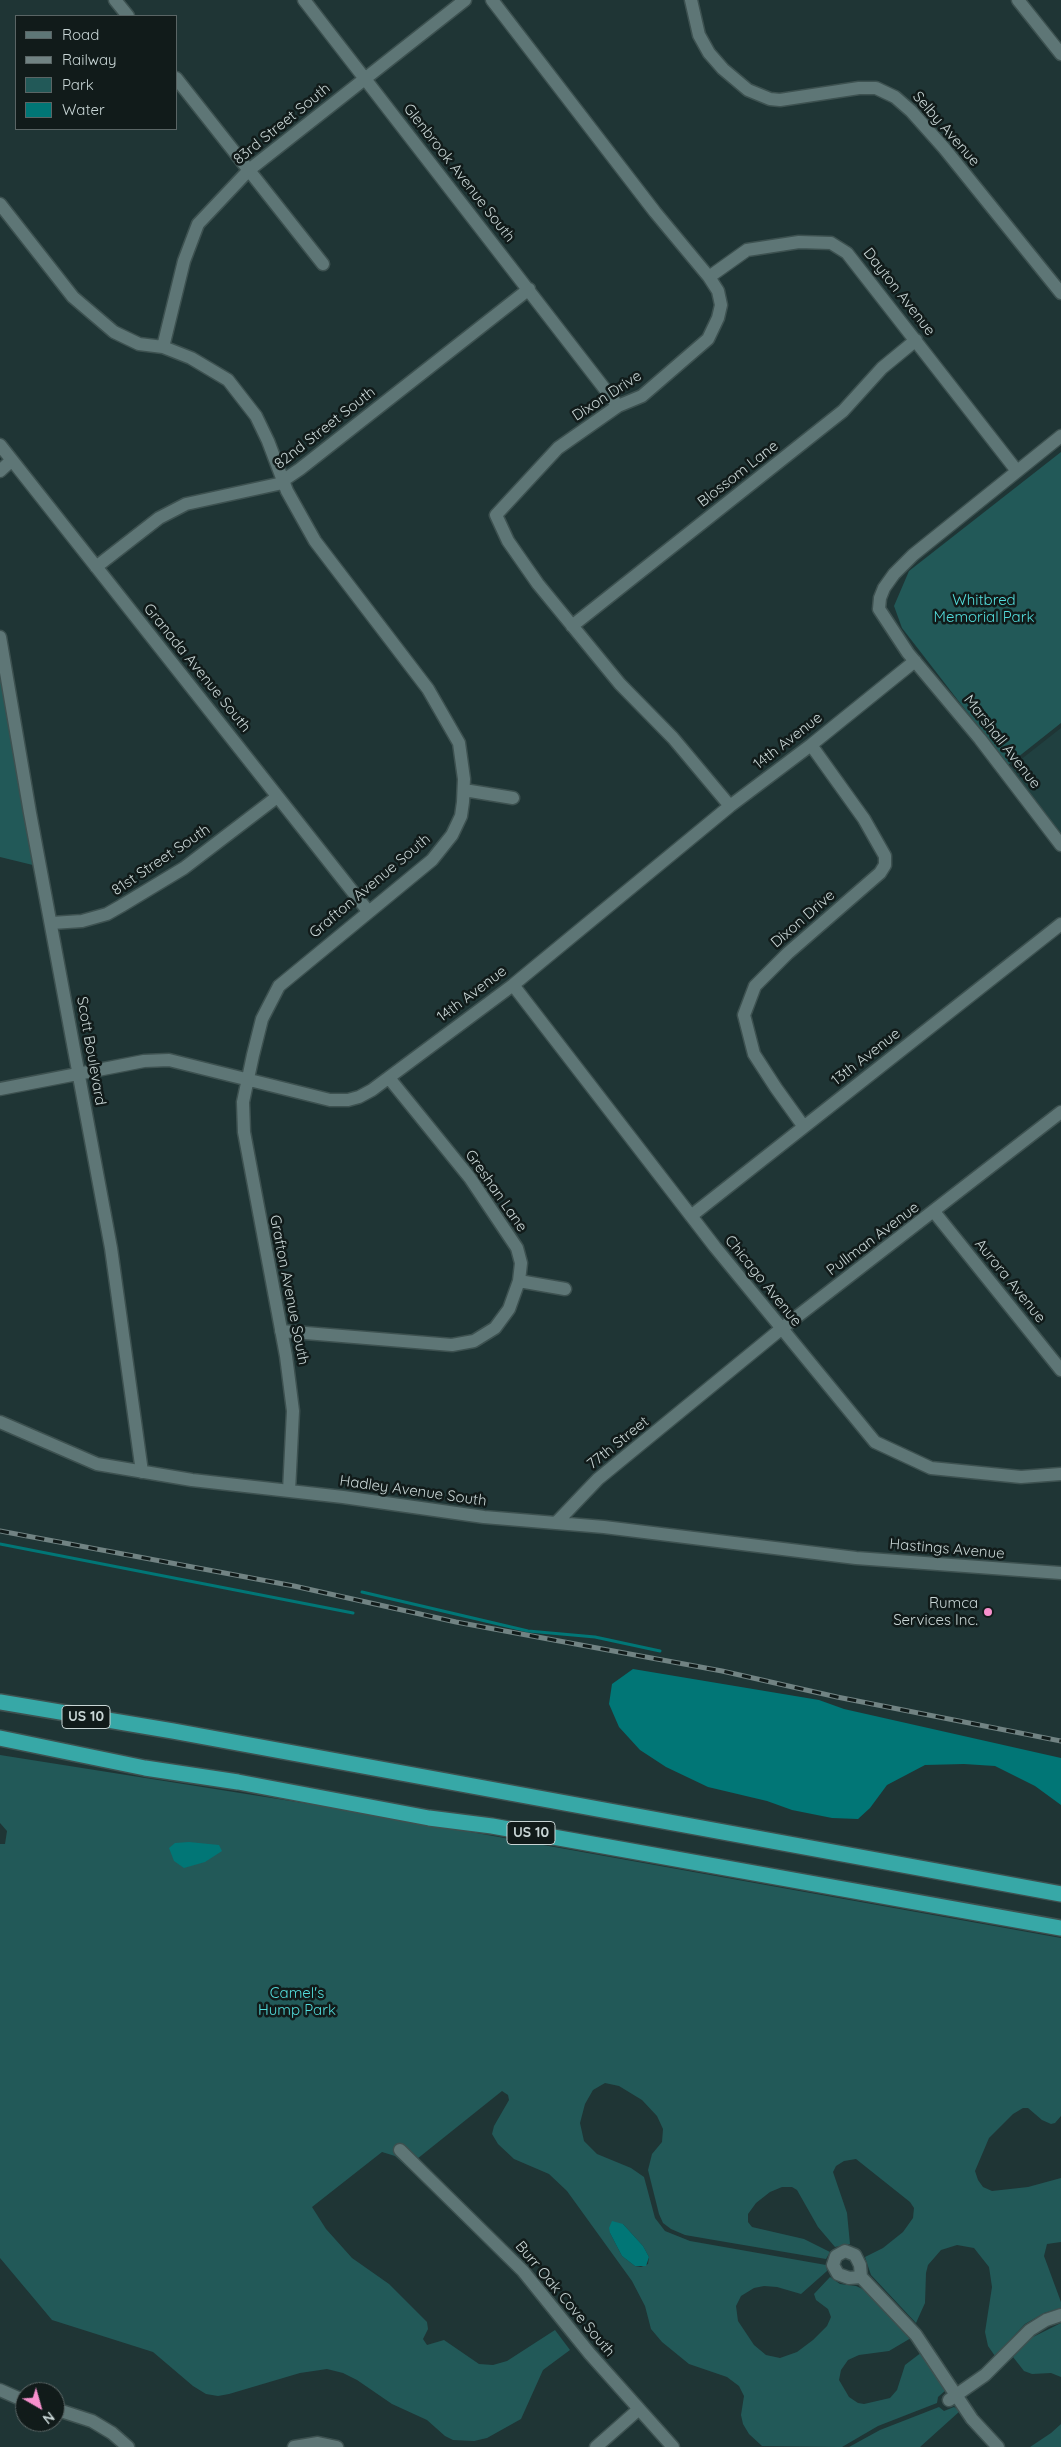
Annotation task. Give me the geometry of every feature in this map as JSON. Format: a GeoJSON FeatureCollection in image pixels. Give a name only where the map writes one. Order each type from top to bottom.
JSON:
{"type":"FeatureCollection","features":[{"type":"Feature","properties":{"kind":"highway","name":"US 10"},"geometry":{"type":"LineString","coordinates":[[0,1702],[1061,1894]]}},
{"type":"Feature","properties":{"kind":"highway","name":"US 10"},"geometry":{"type":"LineString","coordinates":[[0,1738],[145,1768],[238,1782],[429,1818],[492,1826],[1061,1928]]}},
{"type":"Feature","properties":{"kind":"street"},"geometry":{"type":"LineString","coordinates":[[115,0],[127,15]]}},
{"type":"Feature","properties":{"kind":"street","name":"Glenbrook Avenue South"},"geometry":{"type":"LineString","coordinates":[[304,0],[618,406]]}},
{"type":"Feature","properties":{"kind":"street","name":"83rd Street South"},"geometry":{"type":"LineString","coordinates":[[163,347],[184,261],[198,224],[248,170],[465,0]]}},
{"type":"Feature","properties":{"kind":"street","name":"Dixon Drive"},"geometry":{"type":"LineString","coordinates":[[492,0],[655,212],[709,277],[718,291],[721,305],[718,318],[708,338],[642,396],[618,406],[558,448],[496,515],[508,541],[538,584],[620,684],[673,738],[730,806]]}},
{"type":"Feature","properties":{"kind":"street","name":"Selby Avenue"},"geometry":{"type":"LineString","coordinates":[[691,0],[699,35],[709,53],[723,69],[748,90],[770,99],[780,100],[859,88],[876,88],[895,97],[911,111],[944,148],[1061,294]]}},
{"type":"Feature","properties":{"kind":"street"},"geometry":{"type":"LineString","coordinates":[[1018,0],[1061,54]]}},
{"type":"Feature","properties":{"kind":"street"},"geometry":{"type":"LineString","coordinates":[[178,81],[323,264]]}},
{"type":"Feature","properties":{"kind":"street","name":"Grafton Avenue South"},"geometry":{"type":"LineString","coordinates":[[0,204],[73,297],[114,332],[139,344],[163,347],[191,358],[228,380],[256,416],[287,492],[315,541],[421,678],[455,734],[464,779],[464,790],[461,816],[452,836],[432,860],[279,986],[262,1019],[248,1079],[243,1102],[244,1132],[293,1411],[289,1491]]}},
{"type":"Feature","properties":{"kind":"street","name":"Dayton Avenue"},"geometry":{"type":"LineString","coordinates":[[709,277],[747,250],[799,242],[831,242],[847,253],[1017,471]]}},
{"type":"Feature","properties":{"kind":"street","name":"82nd Street South"},"geometry":{"type":"LineString","coordinates":[[96,567],[159,518],[186,504],[237,491],[265,488],[283,480],[528,289]]}},
{"type":"Feature","properties":{"kind":"street","name":"Blossom Lane"},"geometry":{"type":"LineString","coordinates":[[572,626],[843,411],[882,368],[916,340]]}},
{"type":"Feature","properties":{"kind":"street"},"geometry":{"type":"LineString","coordinates":[[914,661],[879,609],[880,598],[884,588],[894,574],[913,555],[1061,436]]}},
{"type":"Feature","properties":{"kind":"street","name":"Granada Avenue South"},"geometry":{"type":"LineString","coordinates":[[0,445],[368,911]]}},
{"type":"Feature","properties":{"kind":"street"},"geometry":{"type":"LineString","coordinates":[[0,471],[12,460]]}},
{"type":"Feature","properties":{"kind":"street","name":"Scott Boulevard"},"geometry":{"type":"LineString","coordinates":[[0,637],[30,813],[111,1248],[142,1472]]}},
{"type":"Feature","properties":{"kind":"street","name":"14th Avenue"},"geometry":{"type":"LineString","coordinates":[[0,1089],[144,1061],[169,1060],[330,1100],[348,1100],[372,1090],[512,985],[730,806],[811,745],[914,661]]}},
{"type":"Feature","properties":{"kind":"street","name":"Marshall Avenue"},"geometry":{"type":"LineString","coordinates":[[914,661],[980,738],[1061,845]]}},
{"type":"Feature","properties":{"kind":"street","name":"Dixon Drive"},"geometry":{"type":"LineString","coordinates":[[804,1127],[754,1054],[744,1015],[755,986],[788,954],[880,873],[885,865],[885,856],[864,819],[811,745]]}},
{"type":"Feature","properties":{"kind":"street"},"geometry":{"type":"LineString","coordinates":[[464,790],[513,798]]}},
{"type":"Feature","properties":{"kind":"street","name":"81st Street South"},"geometry":{"type":"LineString","coordinates":[[52,924],[82,921],[107,914],[184,868],[277,797]]}},
{"type":"Feature","properties":{"kind":"street","name":"13th Avenue"},"geometry":{"type":"LineString","coordinates":[[691,1216],[1061,924]]}},
{"type":"Feature","properties":{"kind":"street","name":"Chicago Avenue"},"geometry":{"type":"LineString","coordinates":[[512,985],[691,1216],[781,1329],[875,1442],[931,1468],[1021,1477],[1061,1474]]}},
{"type":"Feature","properties":{"kind":"street","name":"Greshan Lane"},"geometry":{"type":"LineString","coordinates":[[280,1331],[452,1345],[474,1341],[502,1320],[509,1309],[519,1281],[521,1263],[517,1248],[470,1178],[389,1078]]}},
{"type":"Feature","properties":{"kind":"street","name":"Pullman Avenue"},"geometry":{"type":"LineString","coordinates":[[705,1393],[781,1329],[935,1212],[1061,1112]]}},
{"type":"Feature","properties":{"kind":"street","name":"Aurora Avenue"},"geometry":{"type":"LineString","coordinates":[[935,1212],[1061,1370]]}},
{"type":"Feature","properties":{"kind":"street"},"geometry":{"type":"LineString","coordinates":[[519,1281],[565,1289]]}},
{"type":"Feature","properties":{"kind":"street","name":"77th Street"},"geometry":{"type":"LineString","coordinates":[[556,1523],[598,1479],[705,1393]]}},
{"type":"Feature","properties":{"kind":"street","name":"Hadley Avenue South"},"geometry":{"type":"LineString","coordinates":[[0,1422],[98,1464],[142,1472],[484,1517],[556,1523],[831,1554]]}},
{"type":"Feature","properties":{"kind":"street","name":"Hastings Avenue"},"geometry":{"type":"LineString","coordinates":[[831,1554],[1061,1573]]}},
{"type":"Feature","properties":{"kind":"street","name":"Burr Oak Cove South"},"geometry":{"type":"LineString","coordinates":[[400,2150],[524,2271],[590,2354],[673,2447]]}},
{"type":"Feature","properties":{"kind":"street"},"geometry":{"type":"LineString","coordinates":[[861,2277],[916,2335],[953,2397],[977,2426],[998,2447]]}},
{"type":"Feature","properties":{"kind":"street"},"geometry":{"type":"LineString","coordinates":[[953,2397],[985,2375],[1030,2330],[1046,2320],[1061,2315]]}},
{"type":"Feature","properties":{"kind":"street"},"geometry":{"type":"LineString","coordinates":[[0,2390],[15,2397]]}},
{"type":"Feature","properties":{"kind":"street"},"geometry":{"type":"LineString","coordinates":[[596,2447],[639,2409]]}},
{"type":"Feature","properties":{"kind":"street"},"geometry":{"type":"LineString","coordinates":[[65,2412],[92,2421],[112,2433],[128,2447]]}},
{"type":"Feature","properties":{"kind":"street"},"geometry":{"type":"LineString","coordinates":[[294,2447],[312,2443],[336,2447]]}},
{"type":"Feature","properties":{"kind":"shaded area"},"geometry":{"type":"Polygon","coordinates":[[[1061,728],[1061,844],[1005,772],[1061,728]]]}},
{"type":"Feature","properties":{"kind":"green space","name":"Whitbred Memorial Park"},"geometry":{"type":"Polygon","coordinates":[[[1061,452],[1061,723],[1008,765],[902,628],[894,606],[909,571],[1061,452]]]}},
{"type":"Feature","properties":{"kind":"green space"},"geometry":{"type":"Polygon","coordinates":[[[0,637],[41,867],[0,857],[0,637]]]}},
{"type":"Feature","properties":{"kind":"green space","name":"Camel's Hump Park"},"geometry":{"type":"Polygon","coordinates":[[[0,1755],[354,1811],[1061,1938],[1061,2116],[1055,2123],[1051,2124],[1042,2120],[1028,2108],[1023,2108],[1013,2114],[989,2138],[975,2171],[983,2187],[992,2191],[1028,2187],[1061,2178],[1061,2242],[1047,2244],[1044,2256],[1061,2302],[1061,2308],[1044,2313],[1025,2324],[995,2356],[988,2346],[985,2332],[992,2287],[989,2267],[974,2248],[957,2245],[941,2250],[928,2265],[925,2303],[916,2323],[871,2275],[865,2257],[883,2248],[903,2232],[913,2218],[914,2208],[910,2202],[856,2159],[844,2161],[836,2166],[833,2172],[847,2213],[850,2244],[835,2247],[818,2227],[797,2190],[792,2187],[782,2187],[770,2192],[756,2203],[748,2214],[748,2222],[752,2227],[804,2239],[830,2252],[826,2259],[685,2235],[671,2229],[663,2223],[659,2214],[648,2170],[652,2154],[662,2142],[663,2129],[657,2116],[642,2100],[619,2086],[605,2083],[593,2090],[585,2104],[580,2123],[584,2141],[597,2154],[631,2168],[644,2177],[655,2218],[665,2231],[690,2241],[826,2265],[827,2271],[801,2294],[777,2287],[764,2286],[754,2288],[741,2296],[736,2306],[738,2321],[754,2345],[766,2355],[780,2358],[797,2352],[813,2340],[827,2326],[831,2317],[828,2309],[816,2300],[814,2294],[830,2277],[840,2284],[856,2286],[867,2291],[911,2338],[889,2351],[859,2355],[848,2360],[841,2370],[839,2380],[849,2397],[858,2403],[864,2404],[890,2398],[897,2390],[905,2365],[922,2352],[946,2390],[938,2397],[937,2403],[878,2426],[842,2447],[762,2446],[749,2434],[743,2424],[741,2415],[744,2396],[739,2386],[727,2377],[689,2364],[662,2342],[651,2329],[645,2306],[632,2281],[567,2191],[549,2174],[514,2159],[498,2144],[492,2134],[494,2126],[509,2100],[508,2095],[502,2091],[407,2167],[395,2156],[382,2152],[312,2207],[326,2229],[352,2258],[389,2284],[427,2322],[428,2329],[423,2339],[427,2345],[444,2340],[479,2364],[493,2365],[507,2361],[555,2330],[570,2350],[543,2370],[521,2419],[487,2438],[474,2441],[453,2440],[445,2436],[427,2420],[392,2404],[357,2380],[343,2373],[327,2369],[300,2373],[229,2394],[218,2396],[206,2394],[193,2386],[153,2352],[52,2320],[0,2258],[0,1844],[5,1844],[7,1831],[0,1823],[0,1755]],[[623,2224],[610,2233],[622,2256],[635,2266],[641,2267],[648,2264],[649,2257],[643,2246],[623,2224]]]}},
{"type":"Feature","properties":{"kind":"green space"},"geometry":{"type":"Polygon","coordinates":[[[1061,2323],[1061,2377],[1051,2373],[1032,2374],[1024,2371],[1013,2357],[1031,2338],[1061,2323]]]}},
{"type":"Feature","properties":{"kind":"green space"},"geometry":{"type":"Polygon","coordinates":[[[939,2407],[944,2411],[954,2407],[960,2411],[920,2447],[849,2447],[880,2430],[939,2407]]]}},
{"type":"Feature","properties":{"kind":"green space"},"geometry":{"type":"Polygon","coordinates":[[[1061,2424],[1061,2447],[1030,2447],[1051,2433],[1061,2424]]]}},
{"type":"Feature","properties":{"kind":"water"},"geometry":{"type":"Polygon","coordinates":[[[633,1669],[819,1700],[844,1709],[1061,1758],[1061,1805],[1035,1786],[995,1766],[964,1764],[925,1765],[887,1785],[870,1808],[858,1819],[832,1818],[792,1810],[767,1801],[708,1787],[666,1767],[640,1750],[619,1727],[609,1704],[612,1684],[633,1669]]]}},
{"type":"Feature","properties":{"kind":"water"},"geometry":{"type":"Polygon","coordinates":[[[189,1842],[219,1845],[222,1851],[205,1862],[184,1868],[174,1861],[169,1848],[175,1843],[189,1842]]]}},
{"type":"Feature","properties":{"kind":"water"},"geometry":{"type":"Polygon","coordinates":[[[612,2221],[623,2224],[643,2246],[649,2257],[646,2266],[635,2266],[622,2256],[610,2233],[609,2228],[612,2221]]]}},
{"type":"Feature","properties":{"kind":"waterway"},"geometry":{"type":"LineString","coordinates":[[0,1544],[353,1613]]}},
{"type":"Feature","properties":{"kind":"waterway"},"geometry":{"type":"LineString","coordinates":[[362,1592],[528,1631],[595,1637],[660,1651]]}},
{"type":"Feature","properties":{"kind":"railway"},"geometry":{"type":"LineString","coordinates":[[0,1531],[294,1586],[456,1622],[722,1671],[837,1697],[1061,1741]]}},
{"type":"Feature","properties":{"kind":"place","name":"Rumca Services Inc."},"geometry":{"type":"Point","coordinates":[988,1612]}}]}
